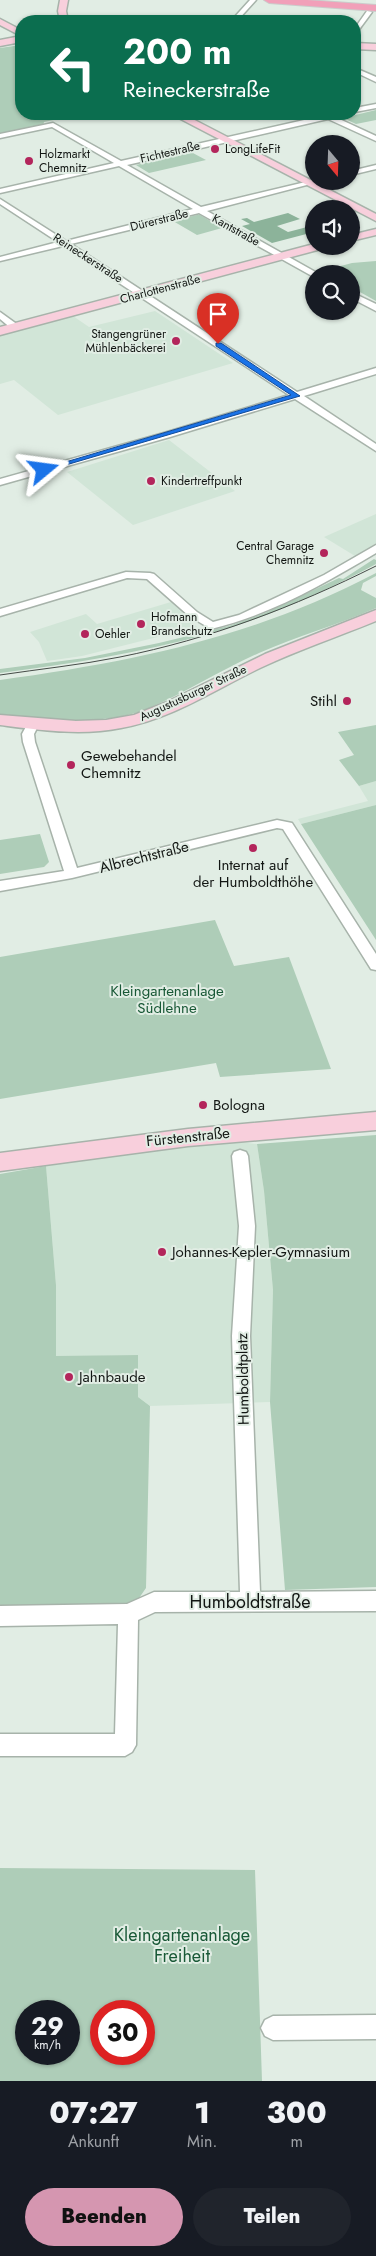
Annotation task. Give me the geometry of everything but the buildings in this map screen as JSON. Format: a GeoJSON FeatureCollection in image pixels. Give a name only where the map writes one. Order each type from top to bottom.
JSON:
{"type":"FeatureCollection","features":[{"type":"Feature","properties":{"kind":"main road"},"geometry":{"type":"LineString","coordinates":[[63,15],[64,0]]}},
{"type":"Feature","properties":{"kind":"main road"},"geometry":{"type":"LineString","coordinates":[[269,0],[372,10]]}},
{"type":"Feature","properties":{"kind":"main road"},"geometry":{"type":"LineString","coordinates":[[0,22],[15,30]]}},
{"type":"Feature","properties":{"kind":"main road"},"geometry":{"type":"LineString","coordinates":[[0,44],[15,42]]}},
{"type":"Feature","properties":{"kind":"main road"},"geometry":{"type":"LineString","coordinates":[[361,46],[376,47]]}},
{"type":"Feature","properties":{"kind":"main road"},"geometry":{"type":"LineString","coordinates":[[188,120],[305,178]]}},
{"type":"Feature","properties":{"kind":"main road"},"geometry":{"type":"LineString","coordinates":[[328,190],[376,218]]}},
{"type":"Feature","properties":{"kind":"main road"},"geometry":{"type":"LineString","coordinates":[[360,236],[376,232]]}},
{"type":"Feature","properties":{"kind":"main road","name":"Charlottenstraße"},"geometry":{"type":"LineString","coordinates":[[0,331],[305,250]]}},
{"type":"Feature","properties":{"kind":"main road","name":"Augustusburger Straße"},"geometry":{"type":"LineString","coordinates":[[0,720],[72,727],[100,726],[137,720],[269,658],[376,615]]}},
{"type":"Feature","properties":{"kind":"main road","name":"Fürstenstraße"},"geometry":{"type":"LineString","coordinates":[[0,1162],[70,1151],[219,1133],[376,1121]]}},
{"type":"Feature","properties":{"kind":"street"},"geometry":{"type":"LineString","coordinates":[[239,15],[253,0]]}},
{"type":"Feature","properties":{"kind":"street"},"geometry":{"type":"LineString","coordinates":[[361,24],[372,10]]}},
{"type":"Feature","properties":{"kind":"street"},"geometry":{"type":"LineString","coordinates":[[361,73],[376,80]]}},
{"type":"Feature","properties":{"kind":"street"},"geometry":{"type":"LineString","coordinates":[[361,109],[376,106]]}},
{"type":"Feature","properties":{"kind":"street","name":"Fichtestraße"},"geometry":{"type":"LineString","coordinates":[[0,190],[226,140],[305,120]]}},
{"type":"Feature","properties":{"kind":"street"},"geometry":{"type":"LineString","coordinates":[[336,120],[376,139]]}},
{"type":"Feature","properties":{"kind":"street","name":"Kantstraße"},"geometry":{"type":"LineString","coordinates":[[0,136],[54,125],[305,268]]}},
{"type":"Feature","properties":{"kind":"street"},"geometry":{"type":"LineString","coordinates":[[360,171],[376,167]]}},
{"type":"Feature","properties":{"kind":"street","name":"Dürerstraße"},"geometry":{"type":"LineString","coordinates":[[0,259],[305,184]]}},
{"type":"Feature","properties":{"kind":"street","name":"Reineckerstraße"},"geometry":{"type":"LineString","coordinates":[[0,201],[376,448]]}},
{"type":"Feature","properties":{"kind":"street"},"geometry":{"type":"LineString","coordinates":[[360,299],[376,308]]}},
{"type":"Feature","properties":{"kind":"street"},"geometry":{"type":"LineString","coordinates":[[0,315],[15,327]]}},
{"type":"Feature","properties":{"kind":"street"},"geometry":{"type":"LineString","coordinates":[[0,482],[158,438],[376,371]]}},
{"type":"Feature","properties":{"kind":"street"},"geometry":{"type":"LineString","coordinates":[[0,613],[126,575],[139,574],[150,576],[158,581],[193,614],[211,626],[243,617],[328,577],[376,548]]}},
{"type":"Feature","properties":{"kind":"street"},"geometry":{"type":"LineString","coordinates":[[33,724],[28,734],[29,742],[72,874]]}},
{"type":"Feature","properties":{"kind":"street","name":"Albrechtstraße"},"geometry":{"type":"LineString","coordinates":[[0,886],[72,874],[277,824],[287,826],[376,965]]}},
{"type":"Feature","properties":{"kind":"street","name":"Humboldtplatz"},"geometry":{"type":"LineString","coordinates":[[240,1156],[246,1226],[242,1379],[250,1602]]}},
{"type":"Feature","properties":{"kind":"street","name":"Humboldtstraße"},"geometry":{"type":"LineString","coordinates":[[0,1616],[128,1614],[154,1602],[376,1601]]}},
{"type":"Feature","properties":{"kind":"street"},"geometry":{"type":"LineString","coordinates":[[0,1745],[125,1745],[128,1614]]}},
{"type":"Feature","properties":{"kind":"street"},"geometry":{"type":"LineString","coordinates":[[273,2028],[376,2027]]}},
{"type":"Feature","properties":{"kind":"shaded area"},"geometry":{"type":"Polygon","coordinates":[[[155,311],[233,363],[58,415],[14,380],[0,384],[0,335],[73,316],[89,327],[155,311]]]}},
{"type":"Feature","properties":{"kind":"shaded area","name":"Kindertreffpunkt"},"geometry":{"type":"Polygon","coordinates":[[[169,440],[235,491],[133,525],[67,472],[169,440]]]}},
{"type":"Feature","properties":{"kind":"shaded area"},"geometry":{"type":"Polygon","coordinates":[[[376,514],[376,545],[355,556],[324,537],[376,514]]]}},
{"type":"Feature","properties":{"kind":"shaded area"},"geometry":{"type":"Polygon","coordinates":[[[171,602],[197,627],[82,656],[47,661],[39,642],[30,632],[86,614],[97,624],[171,602]]]}},
{"type":"Feature","properties":{"kind":"shaded area"},"geometry":{"type":"Polygon","coordinates":[[[376,781],[376,805],[301,824],[298,819],[368,801],[359,786],[376,781]]]}},
{"type":"Feature","properties":{"kind":"shaded area","name":"Johannes-Kepler-Gymnasium"},"geometry":{"type":"Polygon","coordinates":[[[222,1140],[257,1144],[264,1191],[273,1290],[270,1402],[150,1406],[138,1397],[138,1355],[56,1357],[56,1284],[46,1166],[222,1140]]]}},
{"type":"Feature","properties":{"kind":"green space"},"geometry":{"type":"Polygon","coordinates":[[[15,46],[15,120],[54,120],[44,122],[43,126],[0,135],[0,48],[15,46]]]}},
{"type":"Feature","properties":{"kind":"green space"},"geometry":{"type":"Polygon","coordinates":[[[376,110],[376,120],[356,124],[347,120],[361,120],[361,114],[376,110]]]}},
{"type":"Feature","properties":{"kind":"green space"},"geometry":{"type":"Polygon","coordinates":[[[191,152],[206,160],[149,173],[136,165],[191,152]]]}},
{"type":"Feature","properties":{"kind":"green space"},"geometry":{"type":"Polygon","coordinates":[[[288,213],[300,219],[277,226],[288,232],[305,228],[305,234],[272,243],[242,226],[250,224],[241,219],[247,218],[254,222],[288,213]]]}},
{"type":"Feature","properties":{"kind":"green space"},"geometry":{"type":"Polygon","coordinates":[[[197,215],[222,228],[197,235],[173,221],[197,215]]]}},
{"type":"Feature","properties":{"kind":"green space"},"geometry":{"type":"Polygon","coordinates":[[[376,261],[376,301],[360,292],[360,265],[344,265],[376,261]]]}},
{"type":"Feature","properties":{"kind":"green space"},"geometry":{"type":"Polygon","coordinates":[[[374,559],[376,564],[335,585],[294,604],[230,628],[131,652],[79,662],[0,673],[0,669],[85,658],[229,626],[265,613],[339,578],[343,579],[374,559]]]}},
{"type":"Feature","properties":{"kind":"green space"},"geometry":{"type":"Polygon","coordinates":[[[376,573],[376,576],[363,583],[361,590],[376,598],[376,608],[259,653],[147,709],[129,715],[93,720],[0,714],[0,680],[147,655],[239,630],[285,614],[376,573]]]}},
{"type":"Feature","properties":{"kind":"green space"},"geometry":{"type":"Polygon","coordinates":[[[376,725],[376,781],[359,786],[339,760],[354,755],[338,732],[376,725]]]}},
{"type":"Feature","properties":{"kind":"green space"},"geometry":{"type":"Polygon","coordinates":[[[376,805],[376,940],[301,824],[376,805]]]}},
{"type":"Feature","properties":{"kind":"green space"},"geometry":{"type":"Polygon","coordinates":[[[40,834],[49,862],[44,867],[0,874],[0,840],[40,834]]]}},
{"type":"Feature","properties":{"kind":"green space","name":"Kleingartenanlage Südlehne"},"geometry":{"type":"Polygon","coordinates":[[[215,920],[234,966],[289,957],[331,1069],[220,1077],[216,1063],[0,1099],[0,957],[215,920]]]}},
{"type":"Feature","properties":{"kind":"green space"},"geometry":{"type":"Polygon","coordinates":[[[376,1135],[376,1587],[285,1590],[270,1402],[273,1290],[264,1191],[257,1144],[376,1135]]]}},
{"type":"Feature","properties":{"kind":"green space","name":"Jahnbaude"},"geometry":{"type":"Polygon","coordinates":[[[46,1166],[56,1285],[56,1356],[138,1355],[138,1397],[150,1406],[146,1588],[128,1614],[0,1615],[0,1174],[46,1166]]]}},
{"type":"Feature","properties":{"kind":"green space","name":"Kleingartenanlage Freiheit"},"geometry":{"type":"Polygon","coordinates":[[[0,1868],[255,1870],[262,2081],[0,2081],[0,1868]]]}},
{"type":"Feature","properties":{"kind":"tram line"},"geometry":{"type":"LineString","coordinates":[[0,675],[105,660],[186,641],[283,608],[376,566]]}},
{"type":"Feature","properties":{"kind":"place","name":"LongLifeFit"},"geometry":{"type":"Point","coordinates":[215,149]}},
{"type":"Feature","properties":{"kind":"place","name":"Holzmarkt Chemnitz"},"geometry":{"type":"Point","coordinates":[29,161]}},
{"type":"Feature","properties":{"kind":"place","name":"Stangengrüner Mühlenbäckerei"},"geometry":{"type":"Point","coordinates":[176,341]}},
{"type":"Feature","properties":{"kind":"place","name":"Kindertreffpunkt"},"geometry":{"type":"Point","coordinates":[151,481]}},
{"type":"Feature","properties":{"kind":"place","name":"Central Garage Chemnitz"},"geometry":{"type":"Point","coordinates":[324,553]}},
{"type":"Feature","properties":{"kind":"place","name":"Hofmann Brandschutz"},"geometry":{"type":"Point","coordinates":[141,624]}},
{"type":"Feature","properties":{"kind":"place","name":"Oehler"},"geometry":{"type":"Point","coordinates":[85,634]}},
{"type":"Feature","properties":{"kind":"place","name":"Stihl"},"geometry":{"type":"Point","coordinates":[347,701]}},
{"type":"Feature","properties":{"kind":"place","name":"Gewebehandel Chemnitz"},"geometry":{"type":"Point","coordinates":[71,765]}},
{"type":"Feature","properties":{"kind":"place","name":"Internat auf der Humboldthöhe"},"geometry":{"type":"Point","coordinates":[253,848]}},
{"type":"Feature","properties":{"kind":"place","name":"Bologna"},"geometry":{"type":"Point","coordinates":[203,1105]}},
{"type":"Feature","properties":{"kind":"place","name":"Johannes-Kepler-Gymnasium"},"geometry":{"type":"Point","coordinates":[162,1252]}},
{"type":"Feature","properties":{"kind":"place","name":"Jahnbaude"},"geometry":{"type":"Point","coordinates":[69,1377]}},
{"type":"Feature","properties":{"kind":"route"},"geometry":{"type":"LineString","coordinates":[[44,470],[296,396],[218,344]]}}]}
